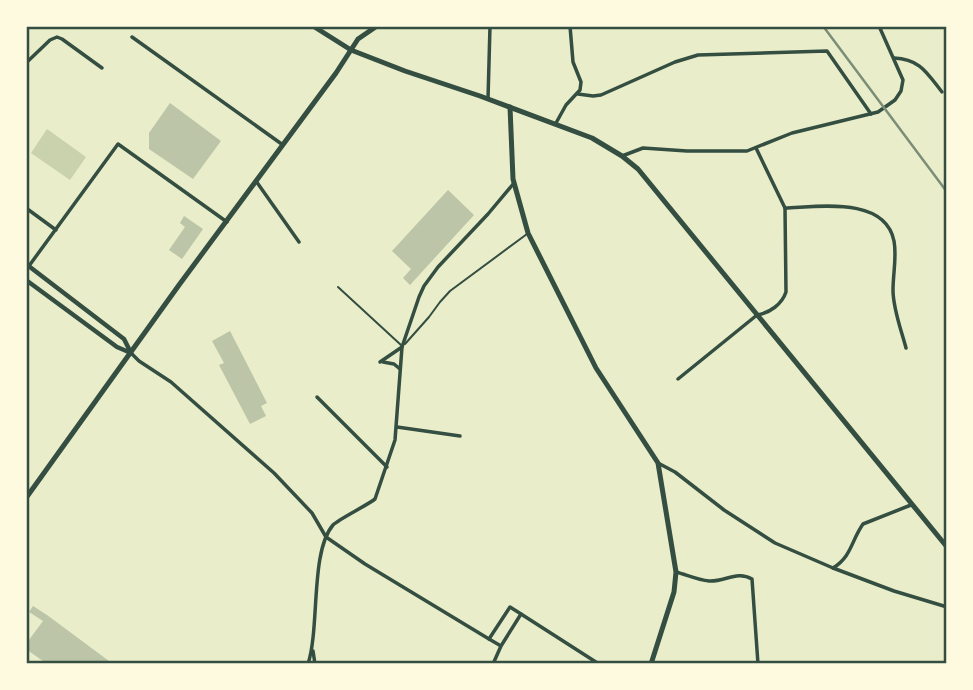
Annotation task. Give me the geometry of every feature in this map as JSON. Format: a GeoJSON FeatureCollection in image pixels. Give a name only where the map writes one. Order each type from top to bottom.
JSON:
{"type":"FeatureCollection","features":[{"type":"Feature","properties":{"kind":"main road"},"geometry":{"type":"LineString","coordinates":[[313,26],[351,50],[592,138],[638,169],[947,547]]}},
{"type":"Feature","properties":{"kind":"main road"},"geometry":{"type":"LineString","coordinates":[[26,498],[336,73],[358,39],[377,26]]}},
{"type":"Feature","properties":{"kind":"main road"},"geometry":{"type":"LineString","coordinates":[[510,107],[513,183],[528,233],[596,368],[658,463],[676,572],[674,592],[651,664]]}},
{"type":"Feature","properties":{"kind":"street"},"geometry":{"type":"LineString","coordinates":[[488,99],[490,26]]}},
{"type":"Feature","properties":{"kind":"street"},"geometry":{"type":"LineString","coordinates":[[556,123],[565,104],[580,90],[581,82],[573,62],[570,26]]}},
{"type":"Feature","properties":{"kind":"street"},"geometry":{"type":"LineString","coordinates":[[622,156],[643,148],[687,151],[747,150],[792,133],[878,112],[895,100],[901,91],[903,80],[879,26]]}},
{"type":"Feature","properties":{"kind":"street"},"geometry":{"type":"LineString","coordinates":[[26,64],[50,40],[57,37],[102,68]]}},
{"type":"Feature","properties":{"kind":"street"},"geometry":{"type":"LineString","coordinates":[[132,37],[283,145]]}},
{"type":"Feature","properties":{"kind":"street"},"geometry":{"type":"LineString","coordinates":[[578,94],[593,96],[610,92],[686,57],[827,51],[871,114]]}},
{"type":"Feature","properties":{"kind":"street"},"geometry":{"type":"LineString","coordinates":[[894,58],[911,60],[918,64],[942,92]]}},
{"type":"Feature","properties":{"kind":"street"},"geometry":{"type":"LineString","coordinates":[[227,222],[118,144],[27,267],[124,339],[131,353],[139,361],[171,382],[274,473],[312,513],[326,537],[365,564],[501,646]]}},
{"type":"Feature","properties":{"kind":"street"},"geometry":{"type":"LineString","coordinates":[[678,379],[757,315],[764,314],[783,301],[786,292],[785,208],[756,148]]}},
{"type":"Feature","properties":{"kind":"street"},"geometry":{"type":"LineString","coordinates":[[256,181],[299,242]]}},
{"type":"Feature","properties":{"kind":"street"},"geometry":{"type":"LineString","coordinates":[[315,664],[313,649],[321,554],[326,537],[334,524],[375,499],[395,440],[402,347],[419,297],[430,278],[513,183]]}},
{"type":"Feature","properties":{"kind":"street"},"geometry":{"type":"LineString","coordinates":[[26,208],[56,230]]}},
{"type":"Feature","properties":{"kind":"street"},"geometry":{"type":"LineString","coordinates":[[785,208],[862,209],[887,224],[892,233],[895,251],[895,305],[906,348]]}},
{"type":"Feature","properties":{"kind":"street"},"geometry":{"type":"LineString","coordinates":[[26,280],[117,348],[131,353]]}},
{"type":"Feature","properties":{"kind":"street"},"geometry":{"type":"LineString","coordinates":[[400,369],[394,364],[380,362],[402,347]]}},
{"type":"Feature","properties":{"kind":"street"},"geometry":{"type":"LineString","coordinates":[[317,397],[387,467]]}},
{"type":"Feature","properties":{"kind":"street"},"geometry":{"type":"LineString","coordinates":[[396,427],[460,436]]}},
{"type":"Feature","properties":{"kind":"street"},"geometry":{"type":"LineString","coordinates":[[658,463],[675,472],[723,510],[775,543],[833,568],[947,607]]}},
{"type":"Feature","properties":{"kind":"street"},"geometry":{"type":"LineString","coordinates":[[833,568],[850,552],[863,524],[913,505]]}},
{"type":"Feature","properties":{"kind":"street"},"geometry":{"type":"LineString","coordinates":[[676,572],[708,581],[720,581],[737,574],[745,574],[752,579],[758,664]]}},
{"type":"Feature","properties":{"kind":"street"},"geometry":{"type":"LineString","coordinates":[[489,639],[510,607],[599,664]]}},
{"type":"Feature","properties":{"kind":"street"},"geometry":{"type":"LineString","coordinates":[[493,664],[521,614]]}},
{"type":"Feature","properties":{"kind":"street"},"geometry":{"type":"LineString","coordinates":[[308,664],[313,649]]}},
{"type":"Feature","properties":{"kind":"lane"},"geometry":{"type":"LineString","coordinates":[[338,287],[402,347],[450,291],[528,233]]}},
{"type":"Feature","properties":{"kind":"green space"},"geometry":{"type":"Polygon","coordinates":[[[47,129],[86,157],[70,180],[31,153],[47,129]]]}},
{"type":"Feature","properties":{"kind":"building"},"geometry":{"type":"Polygon","coordinates":[[[170,103],[221,141],[193,179],[149,149],[149,133],[170,103]]]}},
{"type":"Feature","properties":{"kind":"building"},"geometry":{"type":"Polygon","coordinates":[[[448,190],[474,215],[410,285],[403,278],[411,269],[392,251],[448,190]]]}},
{"type":"Feature","properties":{"kind":"building"},"geometry":{"type":"Polygon","coordinates":[[[184,216],[203,229],[182,259],[169,250],[185,227],[180,223],[184,216]]]}},
{"type":"Feature","properties":{"kind":"building"},"geometry":{"type":"Polygon","coordinates":[[[230,331],[267,403],[261,406],[266,416],[250,424],[219,365],[224,363],[212,341],[230,331]]]}},
{"type":"Feature","properties":{"kind":"building"},"geometry":{"type":"Polygon","coordinates":[[[33,606],[113,664],[47,664],[26,649],[26,644],[43,621],[29,612],[33,606]]]}},
{"type":"Feature","properties":{"kind":"railway"},"geometry":{"type":"LineString","coordinates":[[823,26],[947,192]]}}]}
